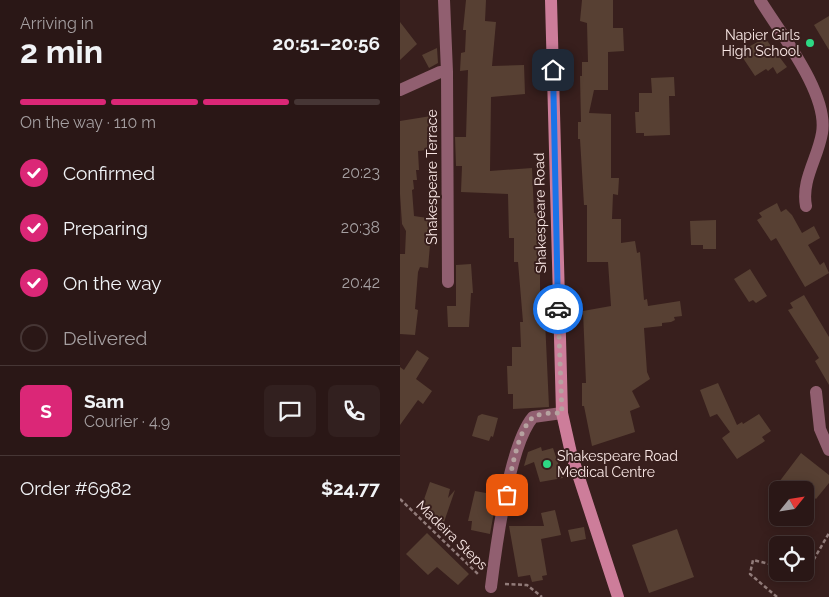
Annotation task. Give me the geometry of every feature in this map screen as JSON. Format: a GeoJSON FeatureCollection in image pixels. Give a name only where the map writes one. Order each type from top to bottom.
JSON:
{"type":"FeatureCollection","features":[{"type":"Feature","properties":{"kind":"street","name":"Shakespeare Terrace"},"geometry":{"type":"LineString","coordinates":[[444,0],[447,72],[448,282]]}},
{"type":"Feature","properties":{"kind":"street","name":"Shakespeare Road"},"geometry":{"type":"LineString","coordinates":[[552,0],[562,413],[571,453],[618,597]]}},
{"type":"Feature","properties":{"kind":"street"},"geometry":{"type":"LineString","coordinates":[[760,0],[820,101],[823,131],[818,152],[805,185],[806,206]]}},
{"type":"Feature","properties":{"kind":"street"},"geometry":{"type":"LineString","coordinates":[[400,90],[440,72],[447,72]]}},
{"type":"Feature","properties":{"kind":"street"},"geometry":{"type":"LineString","coordinates":[[816,392],[820,430],[829,450]]}},
{"type":"Feature","properties":{"kind":"street"},"geometry":{"type":"LineString","coordinates":[[491,585],[513,460],[524,430],[533,417],[562,413]]}},
{"type":"Feature","properties":{"kind":"path","name":"Madeira Steps"},"geometry":{"type":"LineString","coordinates":[[400,499],[491,585]]}},
{"type":"Feature","properties":{"kind":"path"},"geometry":{"type":"LineString","coordinates":[[814,559],[829,533]]}},
{"type":"Feature","properties":{"kind":"path"},"geometry":{"type":"LineString","coordinates":[[769,564],[753,560],[750,574],[777,597]]}},
{"type":"Feature","properties":{"kind":"path"},"geometry":{"type":"LineString","coordinates":[[491,585],[527,585],[542,597]]}},
{"type":"Feature","properties":{"kind":"building"},"geometry":{"type":"Polygon","coordinates":[[[466,0],[486,0],[485,21],[496,22],[492,66],[524,65],[525,94],[491,97],[490,171],[532,168],[534,213],[539,213],[540,245],[542,245],[543,261],[540,261],[540,299],[544,298],[549,407],[513,409],[513,394],[508,394],[507,366],[512,366],[512,347],[521,347],[520,322],[523,322],[518,262],[514,262],[514,238],[509,238],[508,194],[461,192],[462,166],[456,166],[455,137],[466,137],[468,70],[460,71],[461,53],[465,52],[466,30],[463,30],[466,0]]]}},
{"type":"Feature","properties":{"kind":"building"},"geometry":{"type":"Polygon","coordinates":[[[582,0],[613,0],[613,28],[623,28],[624,51],[608,52],[608,90],[594,90],[589,113],[611,114],[611,178],[619,178],[618,195],[613,194],[612,219],[621,219],[621,243],[635,241],[637,253],[640,252],[644,300],[647,299],[648,306],[680,301],[682,316],[674,317],[675,320],[671,322],[662,323],[662,326],[644,328],[647,372],[650,379],[632,391],[640,407],[630,411],[635,432],[592,446],[584,406],[582,406],[582,383],[586,383],[583,311],[611,306],[608,262],[587,262],[587,205],[584,205],[580,139],[578,139],[578,122],[581,122],[580,76],[582,76],[582,62],[588,62],[587,23],[580,21],[582,0]]]}},
{"type":"Feature","properties":{"kind":"building"},"geometry":{"type":"Polygon","coordinates":[[[829,16],[829,50],[814,25],[829,16]]]}},
{"type":"Feature","properties":{"kind":"building"},"geometry":{"type":"Polygon","coordinates":[[[400,22],[417,44],[400,60],[400,22]]]}},
{"type":"Feature","properties":{"kind":"building"},"geometry":{"type":"Polygon","coordinates":[[[765,38],[787,67],[777,74],[773,67],[755,76],[739,52],[765,38]]]}},
{"type":"Feature","properties":{"kind":"building"},"geometry":{"type":"Polygon","coordinates":[[[437,48],[438,63],[429,68],[422,55],[437,48]]]}},
{"type":"Feature","properties":{"kind":"building"},"geometry":{"type":"Polygon","coordinates":[[[674,77],[675,96],[669,96],[670,135],[644,136],[644,133],[636,133],[635,112],[639,112],[639,93],[652,93],[651,78],[674,77]]]}},
{"type":"Feature","properties":{"kind":"building"},"geometry":{"type":"Polygon","coordinates":[[[431,116],[434,137],[427,138],[427,150],[418,151],[419,170],[416,170],[417,180],[413,180],[414,189],[412,190],[414,216],[434,219],[433,245],[430,245],[428,268],[420,267],[418,272],[415,309],[418,310],[415,335],[400,334],[400,254],[405,254],[406,231],[402,224],[400,194],[400,121],[431,116]]]}},
{"type":"Feature","properties":{"kind":"building"},"geometry":{"type":"Polygon","coordinates":[[[777,203],[781,212],[786,209],[792,215],[802,233],[814,226],[820,238],[808,245],[820,265],[824,262],[829,273],[805,287],[776,238],[771,241],[757,220],[762,217],[759,213],[777,203]]]}},
{"type":"Feature","properties":{"kind":"building"},"geometry":{"type":"Polygon","coordinates":[[[716,220],[716,249],[703,249],[703,245],[691,245],[690,221],[716,220]]]}},
{"type":"Feature","properties":{"kind":"building"},"geometry":{"type":"Polygon","coordinates":[[[471,264],[473,293],[471,293],[469,327],[448,327],[447,306],[456,306],[456,265],[471,264]]]}},
{"type":"Feature","properties":{"kind":"building"},"geometry":{"type":"Polygon","coordinates":[[[750,269],[767,296],[756,303],[753,300],[749,302],[734,279],[750,269]]]}},
{"type":"Feature","properties":{"kind":"building"},"geometry":{"type":"Polygon","coordinates":[[[804,295],[829,337],[829,385],[815,361],[819,358],[788,310],[793,308],[790,303],[804,295]]]}},
{"type":"Feature","properties":{"kind":"building"},"geometry":{"type":"Polygon","coordinates":[[[417,350],[429,358],[416,379],[432,391],[423,404],[418,400],[400,425],[400,367],[404,370],[417,350]]]}},
{"type":"Feature","properties":{"kind":"building"},"geometry":{"type":"Polygon","coordinates":[[[718,383],[737,425],[742,422],[743,424],[759,414],[771,431],[762,437],[765,441],[737,459],[722,438],[730,432],[717,414],[710,417],[700,390],[718,383]]]}},
{"type":"Feature","properties":{"kind":"building"},"geometry":{"type":"Polygon","coordinates":[[[482,414],[498,418],[493,437],[491,436],[489,441],[472,436],[478,416],[482,414]]]}},
{"type":"Feature","properties":{"kind":"building","name":"Shakespeare Road Medical Centre"},"geometry":{"type":"Polygon","coordinates":[[[541,447],[542,451],[553,448],[563,478],[540,482],[534,462],[524,466],[528,452],[541,447]]]}},
{"type":"Feature","properties":{"kind":"building"},"geometry":{"type":"Polygon","coordinates":[[[801,453],[829,475],[829,483],[816,499],[814,497],[814,481],[780,481],[801,453]]]}},
{"type":"Feature","properties":{"kind":"building"},"geometry":{"type":"Polygon","coordinates":[[[430,482],[450,489],[448,498],[455,490],[444,522],[420,511],[430,482]]]}},
{"type":"Feature","properties":{"kind":"building"},"geometry":{"type":"Polygon","coordinates":[[[475,491],[497,495],[490,534],[471,530],[472,521],[468,521],[475,491]]]}},
{"type":"Feature","properties":{"kind":"building"},"geometry":{"type":"Polygon","coordinates":[[[555,510],[561,535],[541,539],[547,575],[542,576],[543,580],[532,582],[530,575],[518,577],[509,526],[544,526],[541,513],[555,510]]]}},
{"type":"Feature","properties":{"kind":"building"},"geometry":{"type":"Polygon","coordinates":[[[584,527],[586,539],[571,542],[568,530],[584,527]]]}},
{"type":"Feature","properties":{"kind":"building"},"geometry":{"type":"Polygon","coordinates":[[[677,529],[694,577],[649,593],[632,545],[677,529]]]}},
{"type":"Feature","properties":{"kind":"building"},"geometry":{"type":"Polygon","coordinates":[[[427,533],[469,574],[458,585],[437,567],[428,575],[406,554],[427,533]]]}},
{"type":"Feature","properties":{"kind":"way so far"},"geometry":{"type":"LineString","coordinates":[[507,495],[513,460],[528,423],[533,417],[538,415],[562,413],[558,309]]}},
{"type":"Feature","properties":{"kind":"place","name":"Napier Girls High School"},"geometry":{"type":"Point","coordinates":[810,43]}},
{"type":"Feature","properties":{"kind":"place","name":"Shakespeare Road Medical Centre"},"geometry":{"type":"Point","coordinates":[547,464]}},
{"type":"Feature","properties":{"kind":"route"},"geometry":{"type":"LineString","coordinates":[[553,70],[558,309]]}}]}
